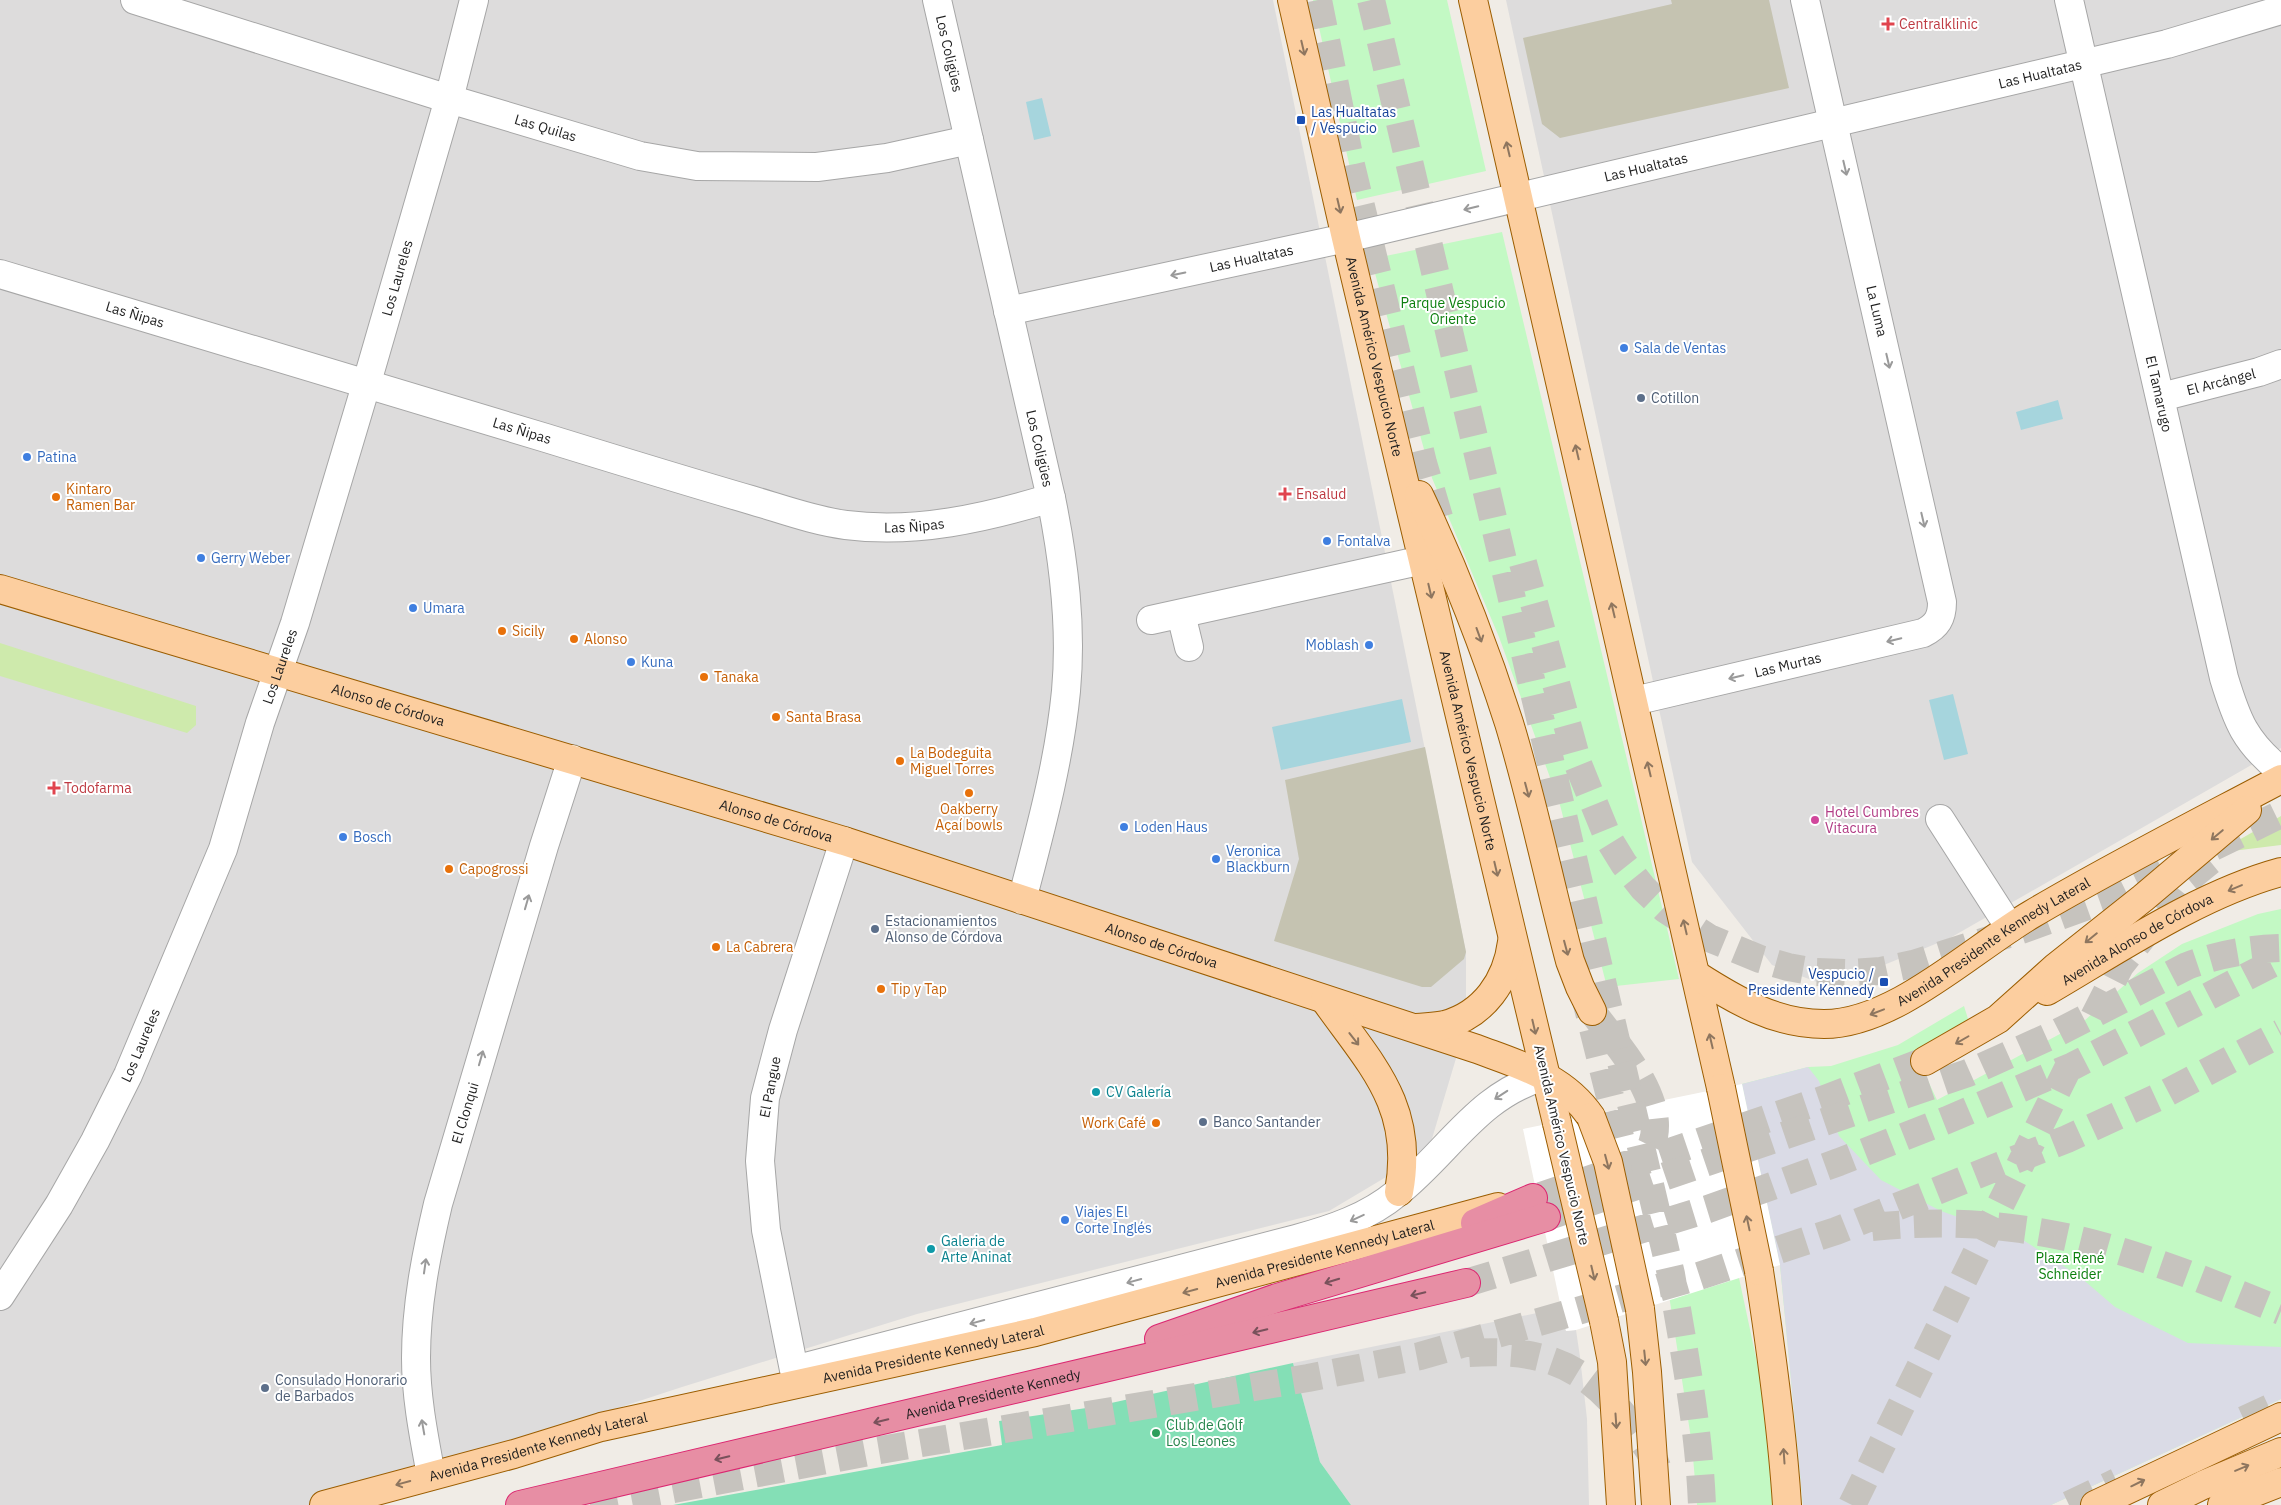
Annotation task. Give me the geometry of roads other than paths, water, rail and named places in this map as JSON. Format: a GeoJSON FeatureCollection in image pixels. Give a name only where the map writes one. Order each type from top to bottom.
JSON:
{"type":"FeatureCollection","features":[{"type":"Feature","properties":{"kind":"highway"},"geometry":{"type":"LineString","coordinates":[[1034,1384],[1277,1298],[1358,1273],[1540,1204]]}},
{"type":"Feature","properties":{"kind":"highway","name":"Avenida Presidente Kennedy"},"geometry":{"type":"LineString","coordinates":[[520,1505],[1466,1283]]}},
{"type":"Feature","properties":{"kind":"main road","name":"Avenida Américo Vespucio Norte"},"geometry":{"type":"LineString","coordinates":[[1292,0],[1346,238],[1604,1321],[1612,1362],[1621,1505]]}},
{"type":"Feature","properties":{"kind":"main road"},"geometry":{"type":"LineString","coordinates":[[1473,0],[1722,1088],[1759,1270],[1773,1359],[1787,1505]]}},
{"type":"Feature","properties":{"kind":"main road"},"geometry":{"type":"LineString","coordinates":[[1396,446],[1444,548],[1488,658],[1509,725],[1570,961],[1592,1011]]}},
{"type":"Feature","properties":{"kind":"main road","name":"Alonso de Córdova"},"geometry":{"type":"LineString","coordinates":[[0,589],[844,841],[1477,1049],[1546,1076],[1573,1095],[1591,1117],[1608,1162],[1640,1309],[1647,1372],[1656,1505]]}},
{"type":"Feature","properties":{"kind":"main road","name":"Avenida Presidente Kennedy Lateral"},"geometry":{"type":"LineString","coordinates":[[1696,975],[1744,1005],[1795,1022],[1825,1024],[1851,1021],[1882,1011],[1922,987],[2010,928],[2144,852],[2281,780]]}},
{"type":"Feature","properties":{"kind":"main road","name":"Avenida Presidente Kennedy Lateral"},"geometry":{"type":"LineString","coordinates":[[1925,1061],[1998,1019],[2056,967],[2143,898],[2281,780]]}},
{"type":"Feature","properties":{"kind":"main road","name":"Avenida Alonso de Córdova"},"geometry":{"type":"LineString","coordinates":[[1998,1019],[2169,921],[2230,890],[2281,872]]}},
{"type":"Feature","properties":{"kind":"main road"},"geometry":{"type":"LineString","coordinates":[[1413,1029],[1442,1026],[1470,1014],[1479,1007],[1497,988],[1505,974],[1510,960],[1512,937]]}},
{"type":"Feature","properties":{"kind":"main road"},"geometry":{"type":"LineString","coordinates":[[1325,1000],[1360,1047],[1392,1100],[1402,1137],[1402,1173],[1398,1192]]}},
{"type":"Feature","properties":{"kind":"main road","name":"Avenida Presidente Kennedy Lateral"},"geometry":{"type":"LineString","coordinates":[[324,1505],[514,1454],[602,1427],[1035,1332],[1540,1204]]}},
{"type":"Feature","properties":{"kind":"main road"},"geometry":{"type":"LineString","coordinates":[[602,1427],[794,1370]]}},
{"type":"Feature","properties":{"kind":"main road"},"geometry":{"type":"LineString","coordinates":[[2095,1505],[2281,1417]]}},
{"type":"Feature","properties":{"kind":"main road"},"geometry":{"type":"LineString","coordinates":[[2162,1505],[2203,1485],[2278,1454]]}},
{"type":"Feature","properties":{"kind":"main road"},"geometry":{"type":"LineString","coordinates":[[2222,1505],[2281,1482]]}},
{"type":"Feature","properties":{"kind":"street","name":"Las Quilas"},"geometry":{"type":"LineString","coordinates":[[135,0],[449,99],[640,156],[696,166],[817,167],[887,158],[969,140]]}},
{"type":"Feature","properties":{"kind":"street","name":"Los Laureles"},"geometry":{"type":"LineString","coordinates":[[0,1296],[59,1205],[95,1141],[128,1075],[223,849],[260,723],[279,672],[367,382],[449,99],[474,0]]}},
{"type":"Feature","properties":{"kind":"street","name":"Los Coligües"},"geometry":{"type":"LineString","coordinates":[[937,0],[1051,498],[1059,537],[1066,596],[1066,690],[1052,778],[1022,900]]}},
{"type":"Feature","properties":{"kind":"street","name":"La Luma"},"geometry":{"type":"LineString","coordinates":[[1806,0],[1942,602],[1941,616],[1938,622]]}},
{"type":"Feature","properties":{"kind":"street","name":"El Tamarugo"},"geometry":{"type":"LineString","coordinates":[[2069,0],[2224,678],[2233,709],[2242,729],[2260,754],[2281,771]]}},
{"type":"Feature","properties":{"kind":"street","name":"Las Hualtatas"},"geometry":{"type":"LineString","coordinates":[[1008,311],[1346,238],[1834,121],[2166,44],[2281,10]]}},
{"type":"Feature","properties":{"kind":"street","name":"Las Ñipas"},"geometry":{"type":"LineString","coordinates":[[0,274],[367,382],[724,492],[826,521],[848,525],[889,527],[936,524],[983,516],[1051,498]]}},
{"type":"Feature","properties":{"kind":"street","name":"El Arcángel"},"geometry":{"type":"LineString","coordinates":[[2161,397],[2259,372],[2281,364]]}},
{"type":"Feature","properties":{"kind":"street"},"geometry":{"type":"LineString","coordinates":[[1151,620],[1423,560]]}},
{"type":"Feature","properties":{"kind":"street"},"geometry":{"type":"LineString","coordinates":[[1181,614],[1189,647]]}},
{"type":"Feature","properties":{"kind":"street","name":"Las Murtas"},"geometry":{"type":"LineString","coordinates":[[1634,701],[1923,633],[1931,629],[1938,622]]}},
{"type":"Feature","properties":{"kind":"street","name":"El Clonqui"},"geometry":{"type":"LineString","coordinates":[[431,1475],[420,1414],[416,1359],[418,1318],[425,1259],[441,1195],[544,846],[572,760]]}},
{"type":"Feature","properties":{"kind":"street"},"geometry":{"type":"LineString","coordinates":[[1940,819],[2010,928]]}},
{"type":"Feature","properties":{"kind":"street","name":"El Pangue"},"geometry":{"type":"LineString","coordinates":[[794,1370],[766,1230],[760,1161],[764,1098],[783,1030],[844,841]]}},
{"type":"Feature","properties":{"kind":"street","name":"Avenida Presidente Kennedy Lateral"},"geometry":{"type":"LineString","coordinates":[[794,1370],[1326,1231],[1360,1218],[1398,1192],[1496,1098],[1519,1084],[1546,1076]]}},
{"type":"Feature","properties":{"kind":"water"},"geometry":{"type":"Polygon","coordinates":[[[1042,98],[1051,136],[1034,140],[1026,102],[1042,98]]]}},
{"type":"Feature","properties":{"kind":"water"},"geometry":{"type":"Polygon","coordinates":[[[2058,400],[2063,419],[2021,430],[2016,412],[2058,400]]]}},
{"type":"Feature","properties":{"kind":"water"},"geometry":{"type":"Polygon","coordinates":[[[1953,694],[1968,754],[1944,760],[1929,700],[1953,694]]]}},
{"type":"Feature","properties":{"kind":"water"},"geometry":{"type":"Polygon","coordinates":[[[1402,699],[1411,742],[1281,770],[1272,727],[1402,699]]]}},
{"type":"Feature","properties":{"kind":"tunnel"},"geometry":{"type":"LineString","coordinates":[[1318,0],[1351,165],[1423,463],[1441,524]]}},
{"type":"Feature","properties":{"kind":"tunnel"},"geometry":{"type":"LineString","coordinates":[[1371,0],[1671,1274],[1698,1447],[1702,1505]]}},
{"type":"Feature","properties":{"kind":"tunnel"},"geometry":{"type":"LineString","coordinates":[[1523,563],[1578,764],[1608,838],[1624,864],[1643,888],[1665,909],[1709,938],[1760,959],[1816,972],[1849,973],[1881,971],[1913,964],[2021,930],[2104,900],[2281,814]]}},
{"type":"Feature","properties":{"kind":"tunnel"},"geometry":{"type":"LineString","coordinates":[[2094,1017],[2120,966],[2188,879],[2215,857]]}},
{"type":"Feature","properties":{"kind":"tunnel"},"geometry":{"type":"LineString","coordinates":[[1546,1217],[1968,1073],[2055,1034],[2187,966],[2234,953],[2281,948]]}},
{"type":"Feature","properties":{"kind":"tunnel"},"geometry":{"type":"LineString","coordinates":[[1466,1283],[1708,1209],[1839,1162],[1947,1120],[2073,1066],[2281,959]]}},
{"type":"Feature","properties":{"kind":"tunnel"},"geometry":{"type":"LineString","coordinates":[[1583,988],[1627,1165]]}},
{"type":"Feature","properties":{"kind":"tunnel"},"geometry":{"type":"LineString","coordinates":[[1592,1011],[1637,1073],[1653,1109],[1655,1126],[1652,1144],[1647,1153],[1635,1165]]}},
{"type":"Feature","properties":{"kind":"tunnel"},"geometry":{"type":"LineString","coordinates":[[590,1505],[874,1451],[1308,1378],[1420,1356],[1696,1277],[1836,1231],[2067,1139],[2163,1095],[2281,1033]]}},
{"type":"Feature","properties":{"kind":"tunnel"},"geometry":{"type":"LineString","coordinates":[[1541,1196],[1822,1100],[1925,1061]]}},
{"type":"Feature","properties":{"kind":"tunnel"},"geometry":{"type":"LineString","coordinates":[[1852,1505],[2071,1062]]}},
{"type":"Feature","properties":{"kind":"tunnel"},"geometry":{"type":"LineString","coordinates":[[1872,1227],[1909,1224],[1965,1224],[2020,1229],[2054,1235],[2087,1242],[2153,1262],[2281,1311]]}},
{"type":"Feature","properties":{"kind":"tunnel"},"geometry":{"type":"LineString","coordinates":[[1469,1353],[1495,1352],[1540,1358],[1560,1364],[1579,1374],[1597,1387],[1614,1404],[1646,1445],[1657,1467]]}},
{"type":"Feature","properties":{"kind":"tunnel"},"geometry":{"type":"LineString","coordinates":[[2244,1420],[2281,1403]]}},
{"type":"Feature","properties":{"kind":"tunnel"},"geometry":{"type":"LineString","coordinates":[[2069,1505],[2117,1482]]}},
{"type":"Feature","properties":{"kind":"place","name":"Centralklinic"},"geometry":{"type":"Point","coordinates":[1888,24]}},
{"type":"Feature","properties":{"kind":"place","name":"Las Hualtatas / Vespucio"},"geometry":{"type":"Point","coordinates":[1301,120]}},
{"type":"Feature","properties":{"kind":"place","name":"Sala de Ventas"},"geometry":{"type":"Point","coordinates":[1624,348]}},
{"type":"Feature","properties":{"kind":"place","name":"Cotillon"},"geometry":{"type":"Point","coordinates":[1641,398]}},
{"type":"Feature","properties":{"kind":"place","name":"Patina"},"geometry":{"type":"Point","coordinates":[27,457]}},
{"type":"Feature","properties":{"kind":"place","name":"Ensalud"},"geometry":{"type":"Point","coordinates":[1285,494]}},
{"type":"Feature","properties":{"kind":"place","name":"Kintaro Ramen Bar"},"geometry":{"type":"Point","coordinates":[56,497]}},
{"type":"Feature","properties":{"kind":"place","name":"Fontalva"},"geometry":{"type":"Point","coordinates":[1327,541]}},
{"type":"Feature","properties":{"kind":"place","name":"Gerry Weber"},"geometry":{"type":"Point","coordinates":[201,558]}},
{"type":"Feature","properties":{"kind":"place","name":"Umara"},"geometry":{"type":"Point","coordinates":[413,608]}},
{"type":"Feature","properties":{"kind":"place","name":"Sicily"},"geometry":{"type":"Point","coordinates":[502,631]}},
{"type":"Feature","properties":{"kind":"place","name":"Alonso"},"geometry":{"type":"Point","coordinates":[574,639]}},
{"type":"Feature","properties":{"kind":"place","name":"Moblash"},"geometry":{"type":"Point","coordinates":[1369,645]}},
{"type":"Feature","properties":{"kind":"place","name":"Kuna"},"geometry":{"type":"Point","coordinates":[631,662]}},
{"type":"Feature","properties":{"kind":"place","name":"Tanaka"},"geometry":{"type":"Point","coordinates":[704,677]}},
{"type":"Feature","properties":{"kind":"place","name":"Santa Brasa"},"geometry":{"type":"Point","coordinates":[776,717]}},
{"type":"Feature","properties":{"kind":"place","name":"La Bodeguita Miguel Torres"},"geometry":{"type":"Point","coordinates":[900,761]}},
{"type":"Feature","properties":{"kind":"place","name":"Todofarma"},"geometry":{"type":"Point","coordinates":[54,788]}},
{"type":"Feature","properties":{"kind":"place","name":"Oakberry Açaí bowls"},"geometry":{"type":"Point","coordinates":[969,793]}},
{"type":"Feature","properties":{"kind":"place","name":"Hotel Cumbres Vitacura"},"geometry":{"type":"Point","coordinates":[1815,820]}},
{"type":"Feature","properties":{"kind":"place","name":"Loden Haus"},"geometry":{"type":"Point","coordinates":[1124,827]}},
{"type":"Feature","properties":{"kind":"place","name":"Bosch"},"geometry":{"type":"Point","coordinates":[343,837]}},
{"type":"Feature","properties":{"kind":"place","name":"Veronica Blackburn"},"geometry":{"type":"Point","coordinates":[1216,859]}},
{"type":"Feature","properties":{"kind":"place","name":"Capogrossi"},"geometry":{"type":"Point","coordinates":[449,869]}},
{"type":"Feature","properties":{"kind":"place","name":"Estacionamientos Alonso de Córdova"},"geometry":{"type":"Point","coordinates":[875,929]}},
{"type":"Feature","properties":{"kind":"place","name":"La Cabrera"},"geometry":{"type":"Point","coordinates":[716,947]}},
{"type":"Feature","properties":{"kind":"place","name":"Vespucio / Presidente Kennedy"},"geometry":{"type":"Point","coordinates":[1884,982]}},
{"type":"Feature","properties":{"kind":"place","name":"Tip y Tap"},"geometry":{"type":"Point","coordinates":[881,989]}},
{"type":"Feature","properties":{"kind":"place","name":"CV Galería"},"geometry":{"type":"Point","coordinates":[1096,1092]}},
{"type":"Feature","properties":{"kind":"place","name":"Banco Santander"},"geometry":{"type":"Point","coordinates":[1203,1122]}},
{"type":"Feature","properties":{"kind":"place","name":"Work Café"},"geometry":{"type":"Point","coordinates":[1156,1123]}},
{"type":"Feature","properties":{"kind":"place","name":"Viajes El Corte Inglés"},"geometry":{"type":"Point","coordinates":[1065,1220]}},
{"type":"Feature","properties":{"kind":"place","name":"Galeria de Arte Aninat"},"geometry":{"type":"Point","coordinates":[931,1249]}},
{"type":"Feature","properties":{"kind":"place","name":"Consulado Honorario de Barbados"},"geometry":{"type":"Point","coordinates":[265,1388]}},
{"type":"Feature","properties":{"kind":"place","name":"Club de Golf Los Leones"},"geometry":{"type":"Point","coordinates":[1156,1433]}},
{"type":"Feature","properties":{"kind":"park label","name":"Parque Vespucio Oriente"},"geometry":{"type":"Point","coordinates":[1453,312]}},
{"type":"Feature","properties":{"kind":"park label","name":"Plaza René Schneider"},"geometry":{"type":"Point","coordinates":[2070,1266]}}]}
